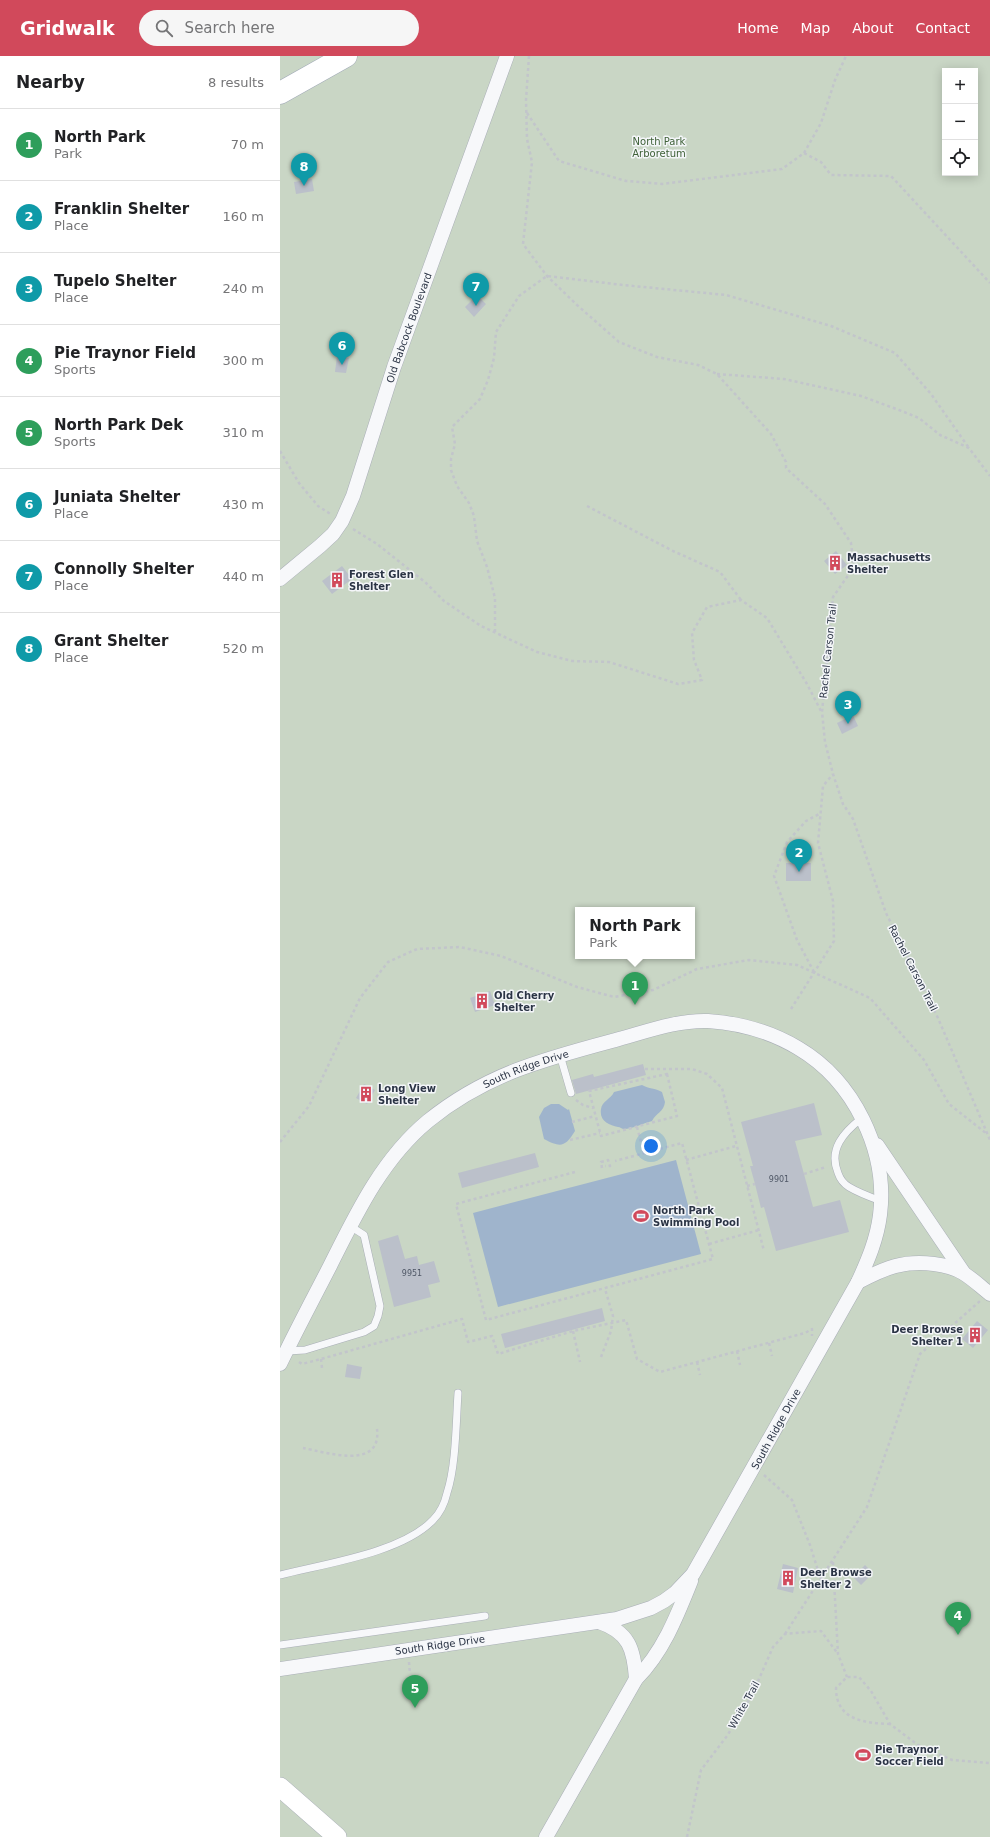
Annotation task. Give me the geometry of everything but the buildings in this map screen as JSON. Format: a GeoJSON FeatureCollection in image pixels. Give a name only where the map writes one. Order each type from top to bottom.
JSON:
{"type":"FeatureCollection","features":[{"type":"Feature","properties":{"kind":"main road"},"geometry":{"type":"LineString","coordinates":[[280,93],[346,56]]}},
{"type":"Feature","properties":{"kind":"street","name":"Old Babcock Boulevard"},"geometry":{"type":"LineString","coordinates":[[280,579],[333,534],[342,521],[353,496],[394,367],[507,56]]}},
{"type":"Feature","properties":{"kind":"street","name":"South Ridge Drive"},"geometry":{"type":"LineString","coordinates":[[280,1364],[350,1226],[378,1178],[392,1158],[427,1122],[475,1088],[496,1077],[519,1068],[560,1055],[680,1023],[706,1021],[748,1027],[778,1037],[801,1049],[818,1063],[854,1102],[870,1134],[963,1272],[990,1293]]}},
{"type":"Feature","properties":{"kind":"street","name":"South Ridge Drive"},"geometry":{"type":"LineString","coordinates":[[546,1837],[636,1679],[649,1665],[675,1621],[694,1574],[858,1282],[875,1242],[881,1201],[877,1161],[870,1134]]}},
{"type":"Feature","properties":{"kind":"street","name":"South Ridge Drive"},"geometry":{"type":"LineString","coordinates":[[858,1282],[896,1265],[911,1262],[942,1265],[963,1272]]}},
{"type":"Feature","properties":{"kind":"street","name":"South Ridge Drive"},"geometry":{"type":"LineString","coordinates":[[280,1669],[617,1619],[651,1608],[675,1593],[694,1574]]}},
{"type":"Feature","properties":{"kind":"street"},"geometry":{"type":"LineString","coordinates":[[599,1622],[612,1626],[626,1638],[634,1660],[636,1679]]}},
{"type":"Feature","properties":{"kind":"street"},"geometry":{"type":"LineString","coordinates":[[280,1787],[337,1837]]}},
{"type":"Feature","properties":{"kind":"lane"},"geometry":{"type":"LineString","coordinates":[[560,1055],[571,1093]]}},
{"type":"Feature","properties":{"kind":"lane"},"geometry":{"type":"LineString","coordinates":[[862,1118],[850,1127],[838,1143],[835,1149],[835,1165],[839,1176],[848,1187],[881,1201]]}},
{"type":"Feature","properties":{"kind":"lane"},"geometry":{"type":"LineString","coordinates":[[286,1351],[305,1350],[364,1332],[374,1326],[380,1306],[364,1235],[350,1226]]}},
{"type":"Feature","properties":{"kind":"lane"},"geometry":{"type":"LineString","coordinates":[[280,1575],[385,1548],[408,1537],[434,1519],[448,1493],[458,1393]]}},
{"type":"Feature","properties":{"kind":"lane"},"geometry":{"type":"LineString","coordinates":[[280,1646],[485,1616]]}},
{"type":"Feature","properties":{"kind":"path","name":"Rachel Carson Trail"},"geometry":{"type":"LineString","coordinates":[[529,56],[526,113],[527,140],[532,162],[522,244],[547,276],[619,342],[657,357],[698,365],[717,374],[772,434],[786,462],[786,468],[825,504],[851,543],[854,567],[833,597],[822,712],[826,742],[833,774],[843,804],[853,819],[886,913],[938,1018],[990,1140]]}},
{"type":"Feature","properties":{"kind":"path"},"geometry":{"type":"LineString","coordinates":[[526,113],[560,161],[626,181],[662,184],[782,169],[804,153],[821,123],[835,80],[846,56]]}},
{"type":"Feature","properties":{"kind":"path"},"geometry":{"type":"LineString","coordinates":[[804,153],[821,162],[831,175],[891,176],[990,282]]}},
{"type":"Feature","properties":{"kind":"path"},"geometry":{"type":"LineString","coordinates":[[495,632],[495,598],[487,567],[477,541],[474,516],[469,503],[457,486],[450,470],[451,459],[456,444],[452,427],[480,399],[488,380],[494,358],[496,332],[519,296],[547,276],[726,295],[831,326],[895,354],[931,394],[990,476]]}},
{"type":"Feature","properties":{"kind":"path"},"geometry":{"type":"LineString","coordinates":[[717,374],[784,379],[861,396],[919,418],[940,435],[969,448]]}},
{"type":"Feature","properties":{"kind":"path"},"geometry":{"type":"LineString","coordinates":[[280,451],[318,506],[377,544],[425,582],[444,601],[481,626],[537,652],[572,661],[609,662],[678,684],[702,680],[694,660],[692,633],[707,607],[741,600]]}},
{"type":"Feature","properties":{"kind":"path"},"geometry":{"type":"LineString","coordinates":[[587,506],[673,551],[720,572],[741,600],[766,618],[807,684],[822,712]]}},
{"type":"Feature","properties":{"kind":"path"},"geometry":{"type":"LineString","coordinates":[[791,1009],[834,941],[833,901],[818,843],[823,786],[833,774]]}},
{"type":"Feature","properties":{"kind":"path"},"geometry":{"type":"LineString","coordinates":[[814,973],[798,940],[774,876],[787,842],[806,821],[821,813]]}},
{"type":"Feature","properties":{"kind":"path"},"geometry":{"type":"LineString","coordinates":[[280,1142],[309,1106],[360,998],[388,962],[417,949],[460,947],[501,956],[577,987],[614,997],[653,990],[697,968],[749,960],[798,965],[870,998],[924,1060],[948,1104],[988,1134]]}},
{"type":"Feature","properties":{"kind":"path"},"geometry":{"type":"LineString","coordinates":[[645,1069],[692,1069],[707,1074],[722,1088],[764,1251]]}},
{"type":"Feature","properties":{"kind":"path"},"geometry":{"type":"LineString","coordinates":[[667,1074],[677,1116],[601,1136],[595,1116],[589,1091],[667,1074]]}},
{"type":"Feature","properties":{"kind":"path"},"geometry":{"type":"LineString","coordinates":[[571,1093],[572,1097],[577,1102],[593,1108]]}},
{"type":"Feature","properties":{"kind":"path"},"geometry":{"type":"LineString","coordinates":[[572,1122],[595,1116]]}},
{"type":"Feature","properties":{"kind":"path"},"geometry":{"type":"LineString","coordinates":[[636,1127],[644,1153]]}},
{"type":"Feature","properties":{"kind":"path"},"geometry":{"type":"LineString","coordinates":[[570,1140],[600,1133]]}},
{"type":"Feature","properties":{"kind":"path"},"geometry":{"type":"LineString","coordinates":[[575,1172],[456,1204],[486,1320],[713,1259],[682,1143],[615,1162]]}},
{"type":"Feature","properties":{"kind":"path"},"geometry":{"type":"LineString","coordinates":[[686,1160],[736,1146]]}},
{"type":"Feature","properties":{"kind":"path"},"geometry":{"type":"LineString","coordinates":[[804,1174],[835,1165]]}},
{"type":"Feature","properties":{"kind":"path"},"geometry":{"type":"LineString","coordinates":[[747,1186],[755,1184]]}},
{"type":"Feature","properties":{"kind":"path"},"geometry":{"type":"LineString","coordinates":[[709,1244],[759,1230]]}},
{"type":"Feature","properties":{"kind":"path"},"geometry":{"type":"LineString","coordinates":[[601,1357],[611,1331],[613,1316],[605,1289]]}},
{"type":"Feature","properties":{"kind":"path","name":"White Trail"},"geometry":{"type":"LineString","coordinates":[[687,1837],[701,1770],[731,1729],[752,1695],[773,1648],[785,1634],[821,1580],[867,1507],[920,1354],[990,1293]]}},
{"type":"Feature","properties":{"kind":"path"},"geometry":{"type":"LineString","coordinates":[[299,1362],[302,1364],[322,1359],[462,1319],[468,1342],[492,1336],[498,1354],[573,1331],[626,1320],[637,1358],[660,1372],[805,1333],[812,1329],[813,1332]]}},
{"type":"Feature","properties":{"kind":"path"},"geometry":{"type":"LineString","coordinates":[[573,1331],[580,1362]]}},
{"type":"Feature","properties":{"kind":"path"},"geometry":{"type":"LineString","coordinates":[[769,1343],[772,1356]]}},
{"type":"Feature","properties":{"kind":"path"},"geometry":{"type":"LineString","coordinates":[[736,1351],[740,1365]]}},
{"type":"Feature","properties":{"kind":"path"},"geometry":{"type":"LineString","coordinates":[[322,1359],[322,1368]]}},
{"type":"Feature","properties":{"kind":"path"},"geometry":{"type":"LineString","coordinates":[[697,1362],[700,1376]]}},
{"type":"Feature","properties":{"kind":"path"},"geometry":{"type":"LineString","coordinates":[[303,1448],[352,1457],[366,1454],[374,1447],[378,1436],[377,1429]]}},
{"type":"Feature","properties":{"kind":"path"},"geometry":{"type":"LineString","coordinates":[[755,1466],[792,1500],[810,1545],[821,1580]]}},
{"type":"Feature","properties":{"kind":"path"},"geometry":{"type":"LineString","coordinates":[[833,1561],[838,1654]]}},
{"type":"Feature","properties":{"kind":"path"},"geometry":{"type":"LineString","coordinates":[[785,1634],[821,1631],[838,1654],[847,1677]]}},
{"type":"Feature","properties":{"kind":"path"},"geometry":{"type":"LineString","coordinates":[[409,1662],[410,1674]]}},
{"type":"Feature","properties":{"kind":"path"},"geometry":{"type":"LineString","coordinates":[[890,1724],[875,1723],[857,1719],[842,1711],[836,1700],[836,1688],[847,1677],[859,1677],[871,1691],[890,1724],[918,1745],[952,1760],[990,1763]]}},
{"type":"Feature","properties":{"kind":"green space","name":"North Park Arboretum"},"geometry":{"type":"Polygon","coordinates":[[[280,56],[990,56],[990,1837],[280,1837],[280,56]]]}},
{"type":"Feature","properties":{"kind":"water"},"geometry":{"type":"Polygon","coordinates":[[[642,1085],[662,1092],[665,1102],[662,1110],[652,1121],[627,1129],[605,1122],[602,1117],[601,1109],[614,1092],[642,1085]]]}},
{"type":"Feature","properties":{"kind":"water"},"geometry":{"type":"Polygon","coordinates":[[[551,1104],[559,1104],[568,1110],[569,1109],[575,1131],[565,1143],[559,1145],[544,1139],[539,1117],[544,1108],[551,1104]]]}},
{"type":"Feature","properties":{"kind":"water"},"geometry":{"type":"Polygon","coordinates":[[[676,1160],[701,1254],[498,1307],[473,1213],[676,1160]]]}},
{"type":"Feature","properties":{"kind":"place","name":"Grant Shelter"},"geometry":{"type":"Point","coordinates":[304,186]}},
{"type":"Feature","properties":{"kind":"place","name":"Connolly Shelter"},"geometry":{"type":"Point","coordinates":[476,306]}},
{"type":"Feature","properties":{"kind":"place","name":"Juniata Shelter"},"geometry":{"type":"Point","coordinates":[342,365]}},
{"type":"Feature","properties":{"kind":"place","name":"Massachusetts Shelter"},"geometry":{"type":"Point","coordinates":[835,563]}},
{"type":"Feature","properties":{"kind":"place","name":"Forest Glen Shelter"},"geometry":{"type":"Point","coordinates":[337,580]}},
{"type":"Feature","properties":{"kind":"place","name":"Tupelo Shelter"},"geometry":{"type":"Point","coordinates":[848,724]}},
{"type":"Feature","properties":{"kind":"place","name":"Franklin Shelter"},"geometry":{"type":"Point","coordinates":[799,872]}},
{"type":"Feature","properties":{"kind":"place","name":"Old Cherry Shelter"},"geometry":{"type":"Point","coordinates":[482,1001]}},
{"type":"Feature","properties":{"kind":"place","name":"North Park"},"geometry":{"type":"Point","coordinates":[635,1005]}},
{"type":"Feature","properties":{"kind":"place","name":"Long View Shelter"},"geometry":{"type":"Point","coordinates":[366,1094]}},
{"type":"Feature","properties":{"kind":"place","name":"North Park Swimming Pool"},"geometry":{"type":"Point","coordinates":[641,1216]}},
{"type":"Feature","properties":{"kind":"place","name":"Deer Browse Shelter 1"},"geometry":{"type":"Point","coordinates":[975,1335]}},
{"type":"Feature","properties":{"kind":"place","name":"Deer Browse Shelter 2"},"geometry":{"type":"Point","coordinates":[788,1578]}},
{"type":"Feature","properties":{"kind":"place","name":"Pie Traynor Field"},"geometry":{"type":"Point","coordinates":[958,1635]}},
{"type":"Feature","properties":{"kind":"place","name":"North Park Dek"},"geometry":{"type":"Point","coordinates":[415,1708]}},
{"type":"Feature","properties":{"kind":"place","name":"Pie Traynor Soccer Field"},"geometry":{"type":"Point","coordinates":[863,1755]}}]}
